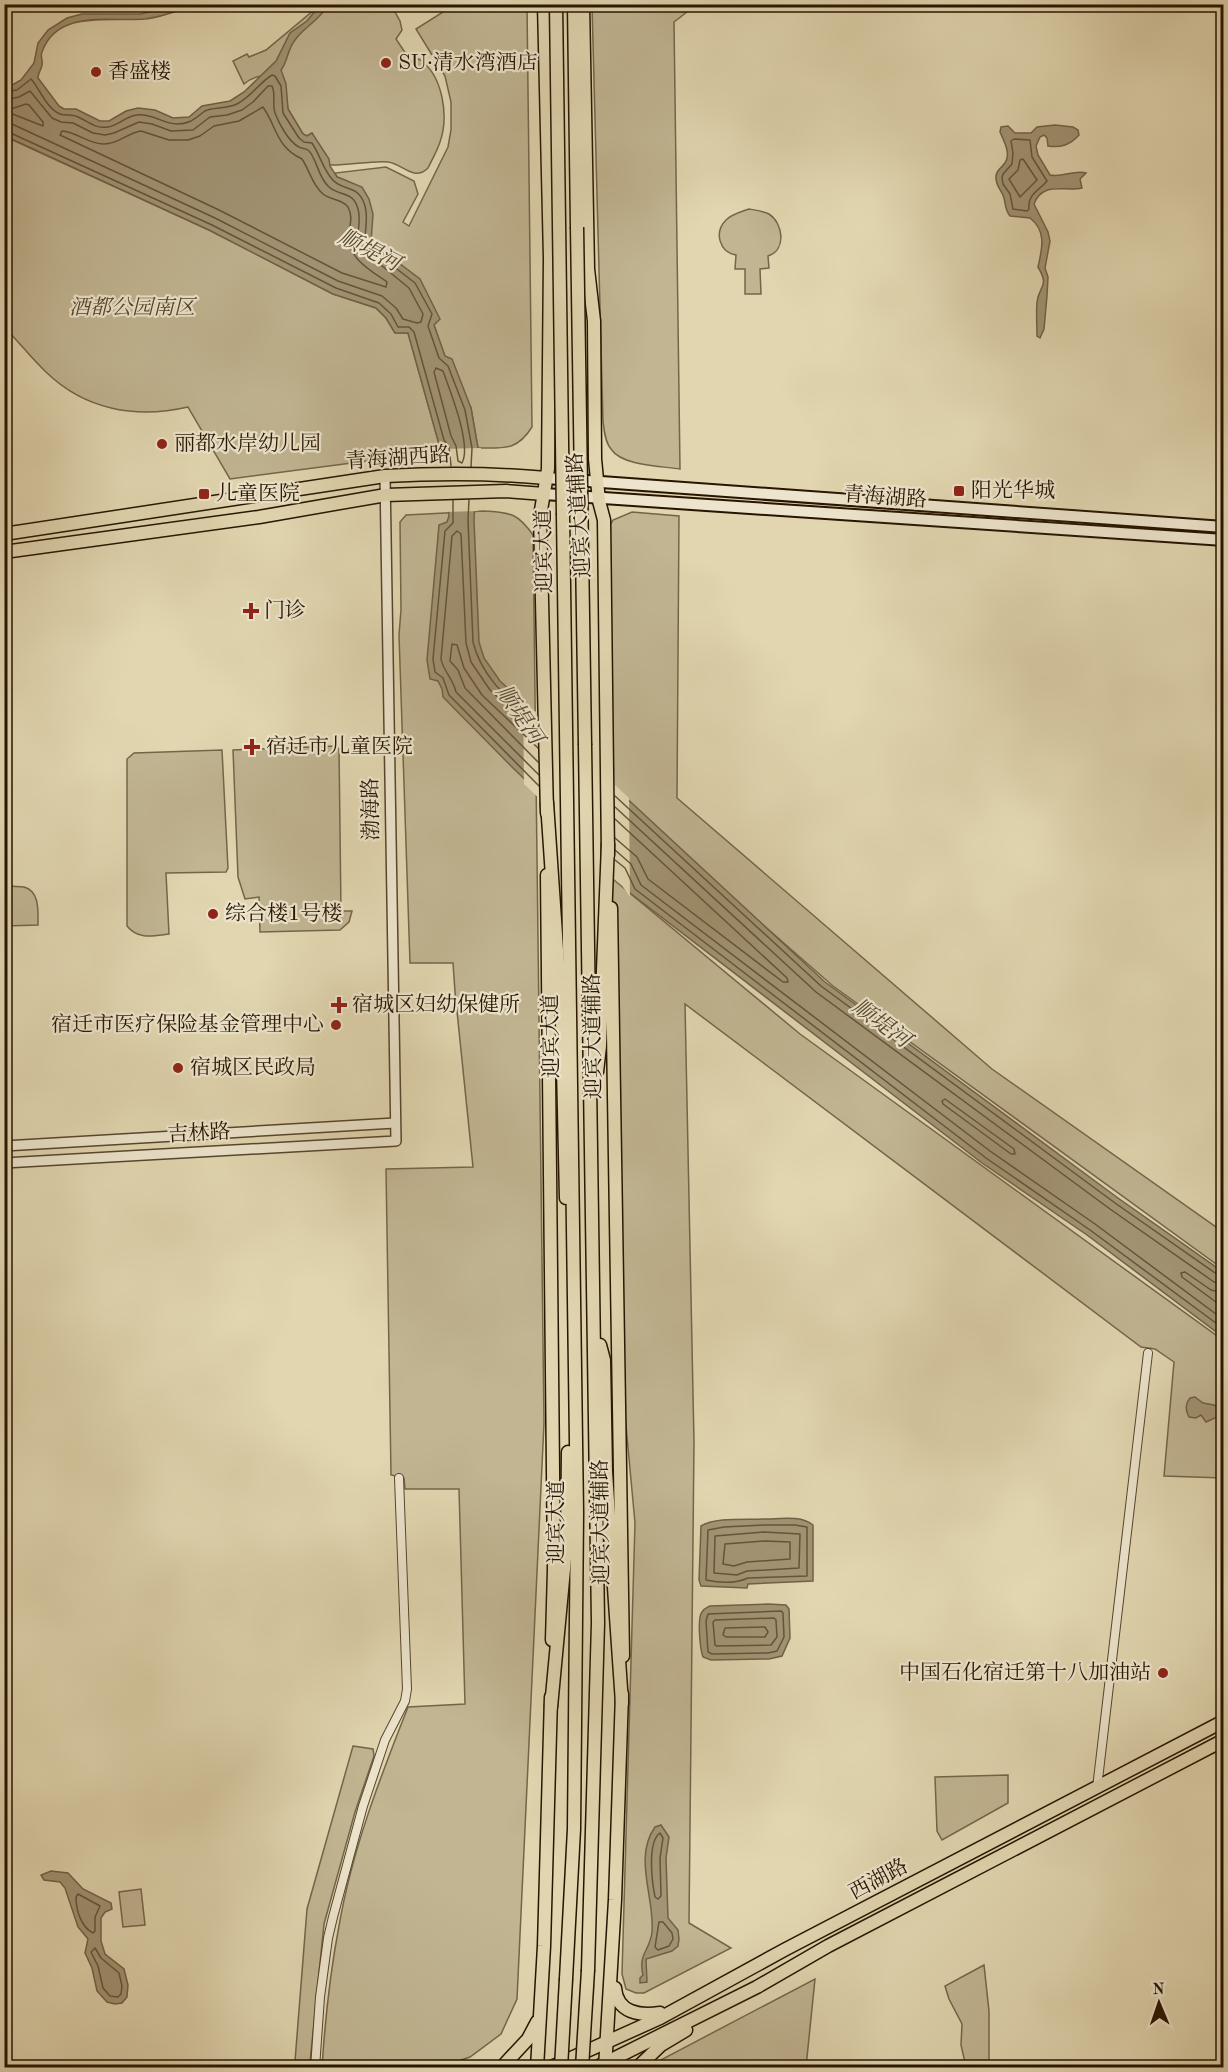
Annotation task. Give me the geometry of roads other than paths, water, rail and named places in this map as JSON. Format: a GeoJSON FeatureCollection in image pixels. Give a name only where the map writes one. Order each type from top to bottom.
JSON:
{"type":"FeatureCollection","features":[{"type":"Feature","properties":{"kind":"main road","name":"迎宾大道辅路"},"geometry":{"type":"LineString","coordinates":[[537,2067],[544,1963],[554,1570],[547,803],[540,516],[546,478],[550,258],[544,4]]}},
{"type":"Feature","properties":{"kind":"main road","name":"迎宾大道"},"geometry":{"type":"LineString","coordinates":[[556,4],[577,1513],[574,1828],[561,2067]]}},
{"type":"Feature","properties":{"kind":"main road","name":"迎宾大道"},"geometry":{"type":"LineString","coordinates":[[574,4],[598,1623],[588,1970],[582,2067]]}},
{"type":"Feature","properties":{"kind":"main road","name":"迎宾大道辅路"},"geometry":{"type":"LineString","coordinates":[[583,4],[588,269],[594,321],[595,459],[604,520],[607,884],[624,1629],[613,1940],[607,2041],[602,2066]]}},
{"type":"Feature","properties":{"kind":"main road","name":"青海湖西路"},"geometry":{"type":"LineString","coordinates":[[4,534],[385,476],[496,474],[546,478]]}},
{"type":"Feature","properties":{"kind":"main road","name":"青海湖路"},"geometry":{"type":"LineString","coordinates":[[546,478],[1224,527]]}},
{"type":"Feature","properties":{"kind":"main road","name":"青海湖西路"},"geometry":{"type":"LineString","coordinates":[[4,552],[259,517],[386,495],[495,491],[544,494]]}},
{"type":"Feature","properties":{"kind":"main road","name":"青海湖路"},"geometry":{"type":"LineString","coordinates":[[544,494],[1224,540]]}},
{"type":"Feature","properties":{"kind":"main road"},"geometry":{"type":"LineString","coordinates":[[547,803],[562,1023],[564,1178],[574,1263]]}},
{"type":"Feature","properties":{"kind":"main road"},"geometry":{"type":"LineString","coordinates":[[591,1124],[600,1046],[607,884]]}},
{"type":"Feature","properties":{"kind":"main road"},"geometry":{"type":"LineString","coordinates":[[551,1707],[567,1537],[567,1329],[575,1286]]}},
{"type":"Feature","properties":{"kind":"main road"},"geometry":{"type":"LineString","coordinates":[[595,1319],[604,1360],[608,1496],[621,1703]]}},
{"type":"Feature","properties":{"kind":"main road","name":"西湖路"},"geometry":{"type":"LineString","coordinates":[[549,2067],[660,2018],[758,1964],[1220,1722]]}},
{"type":"Feature","properties":{"kind":"main road","name":"西湖路"},"geometry":{"type":"LineString","coordinates":[[602,2066],[757,1987],[828,1946],[1221,1742]]}},
{"type":"Feature","properties":{"kind":"main road"},"geometry":{"type":"LineString","coordinates":[[613,1940],[615,1992],[618,2002],[627,2010],[647,2015],[666,2012],[758,1964]]}},
{"type":"Feature","properties":{"kind":"main road"},"geometry":{"type":"LineString","coordinates":[[501,2067],[528,2039],[536,2026],[544,1963]]}},
{"type":"Feature","properties":{"kind":"main road"},"geometry":{"type":"LineString","coordinates":[[637,2067],[661,2045],[757,1987]]}},
{"type":"Feature","properties":{"kind":"street","name":"渤海路"},"geometry":{"type":"LineString","coordinates":[[385,476],[396,1141]]}},
{"type":"Feature","properties":{"kind":"street","name":"吉林路"},"geometry":{"type":"LineString","coordinates":[[4,1146],[395,1123]]}},
{"type":"Feature","properties":{"kind":"street","name":"吉林路"},"geometry":{"type":"LineString","coordinates":[[4,1163],[396,1141]]}},
{"type":"Feature","properties":{"kind":"street"},"geometry":{"type":"LineString","coordinates":[[1097,1788],[1148,1353]]}},
{"type":"Feature","properties":{"kind":"street"},"geometry":{"type":"LineString","coordinates":[[315,2067],[322,1985],[333,1917],[374,1773],[385,1740],[405,1701],[407,1689],[399,1478]]}},
{"type":"Feature","properties":{"kind":"water","name":"顺堤河"},"geometry":{"type":"Polygon","coordinates":[[[180,5],[194,5],[151,18],[86,20],[60,29],[49,38],[42,52],[42,65],[38,78],[59,106],[64,109],[76,109],[100,121],[109,121],[126,111],[138,108],[155,110],[173,118],[189,117],[202,106],[230,101],[244,92],[276,61],[290,33],[307,21],[320,5],[328,5],[295,40],[281,70],[286,84],[288,109],[303,134],[307,136],[312,133],[329,159],[330,166],[337,177],[362,187],[369,199],[373,214],[371,242],[420,279],[440,319],[434,325],[445,356],[452,359],[471,408],[478,448],[474,520],[479,642],[484,658],[500,681],[825,982],[1118,1198],[1223,1272],[1223,1337],[1087,1235],[982,1163],[630,893],[620,871],[443,697],[438,681],[430,679],[427,660],[439,525],[447,522],[449,516],[443,449],[439,444],[408,333],[395,333],[386,318],[376,308],[333,294],[209,230],[5,136],[4,87],[21,80],[34,63],[38,43],[48,30],[67,18],[82,14],[140,14],[180,5]]]}},
{"type":"Feature","properties":{"kind":"water"},"geometry":{"type":"Polygon","coordinates":[[[1055,125],[1073,127],[1078,130],[1079,135],[1069,143],[1057,147],[1048,146],[1044,135],[1040,137],[1036,146],[1038,155],[1050,175],[1086,173],[1080,179],[1082,188],[1048,190],[1038,197],[1034,204],[1050,241],[1045,268],[1048,277],[1044,329],[1040,338],[1037,336],[1037,302],[1043,286],[1038,267],[1042,247],[1041,234],[1030,218],[1010,216],[996,176],[1007,156],[1007,148],[1000,132],[1001,127],[1008,126],[1015,133],[1031,133],[1037,127],[1055,125]]]}},
{"type":"Feature","properties":{"kind":"water"},"geometry":{"type":"Polygon","coordinates":[[[1195,1397],[1203,1403],[1217,1407],[1217,1417],[1206,1422],[1201,1415],[1196,1418],[1189,1417],[1186,1405],[1190,1398],[1195,1397]]]}},
{"type":"Feature","properties":{"kind":"water"},"geometry":{"type":"Polygon","coordinates":[[[783,1518],[802,1520],[813,1525],[813,1581],[748,1584],[747,1588],[701,1586],[699,1580],[701,1526],[723,1520],[783,1518]]]}},
{"type":"Feature","properties":{"kind":"water"},"geometry":{"type":"Polygon","coordinates":[[[786,1605],[789,1609],[790,1638],[782,1656],[769,1659],[711,1660],[703,1657],[699,1627],[700,1615],[704,1609],[710,1606],[786,1605]]]}},
{"type":"Feature","properties":{"kind":"water"},"geometry":{"type":"Polygon","coordinates":[[[661,1825],[669,1837],[666,1858],[668,1918],[678,1930],[679,1939],[678,1946],[672,1951],[646,1959],[647,1982],[640,1983],[643,1975],[643,1957],[652,1932],[645,1865],[646,1852],[655,1827],[661,1825]]]}},
{"type":"Feature","properties":{"kind":"water"},"geometry":{"type":"Polygon","coordinates":[[[51,1871],[68,1873],[83,1889],[111,1903],[112,1909],[105,1912],[101,1918],[101,1941],[105,1954],[124,1969],[128,1985],[127,1997],[122,2003],[107,2002],[97,1991],[92,1968],[85,1953],[88,1939],[78,1927],[65,1888],[60,1882],[44,1880],[41,1875],[51,1871]]]}},
{"type":"Feature","properties":{"kind":"place","name":"SU·清水湾酒店"},"geometry":{"type":"Point","coordinates":[386,63]}},
{"type":"Feature","properties":{"kind":"place","name":"香盛楼"},"geometry":{"type":"Point","coordinates":[96,72]}},
{"type":"Feature","properties":{"kind":"place","name":"丽都水岸幼儿园"},"geometry":{"type":"Point","coordinates":[162,444]}},
{"type":"Feature","properties":{"kind":"place","name":"阳光华城"},"geometry":{"type":"Point","coordinates":[959,491]}},
{"type":"Feature","properties":{"kind":"place","name":"儿童医院"},"geometry":{"type":"Point","coordinates":[204,494]}},
{"type":"Feature","properties":{"kind":"place","name":"门诊"},"geometry":{"type":"Point","coordinates":[251,611]}},
{"type":"Feature","properties":{"kind":"place","name":"宿迁市儿童医院"},"geometry":{"type":"Point","coordinates":[252,747]}},
{"type":"Feature","properties":{"kind":"place","name":"综合楼1号楼"},"geometry":{"type":"Point","coordinates":[213,914]}},
{"type":"Feature","properties":{"kind":"place","name":"宿城区妇幼保健所"},"geometry":{"type":"Point","coordinates":[339,1005]}},
{"type":"Feature","properties":{"kind":"place","name":"宿迁市医疗保险基金管理中心"},"geometry":{"type":"Point","coordinates":[336,1025]}},
{"type":"Feature","properties":{"kind":"place","name":"宿城区民政局"},"geometry":{"type":"Point","coordinates":[178,1068]}},
{"type":"Feature","properties":{"kind":"place","name":"中国石化宿迁第十八加油站"},"geometry":{"type":"Point","coordinates":[1163,1673]}},
{"type":"Feature","properties":{"kind":"park label","name":"酒都公园南区"},"geometry":{"type":"Point","coordinates":[132,308]}}]}
